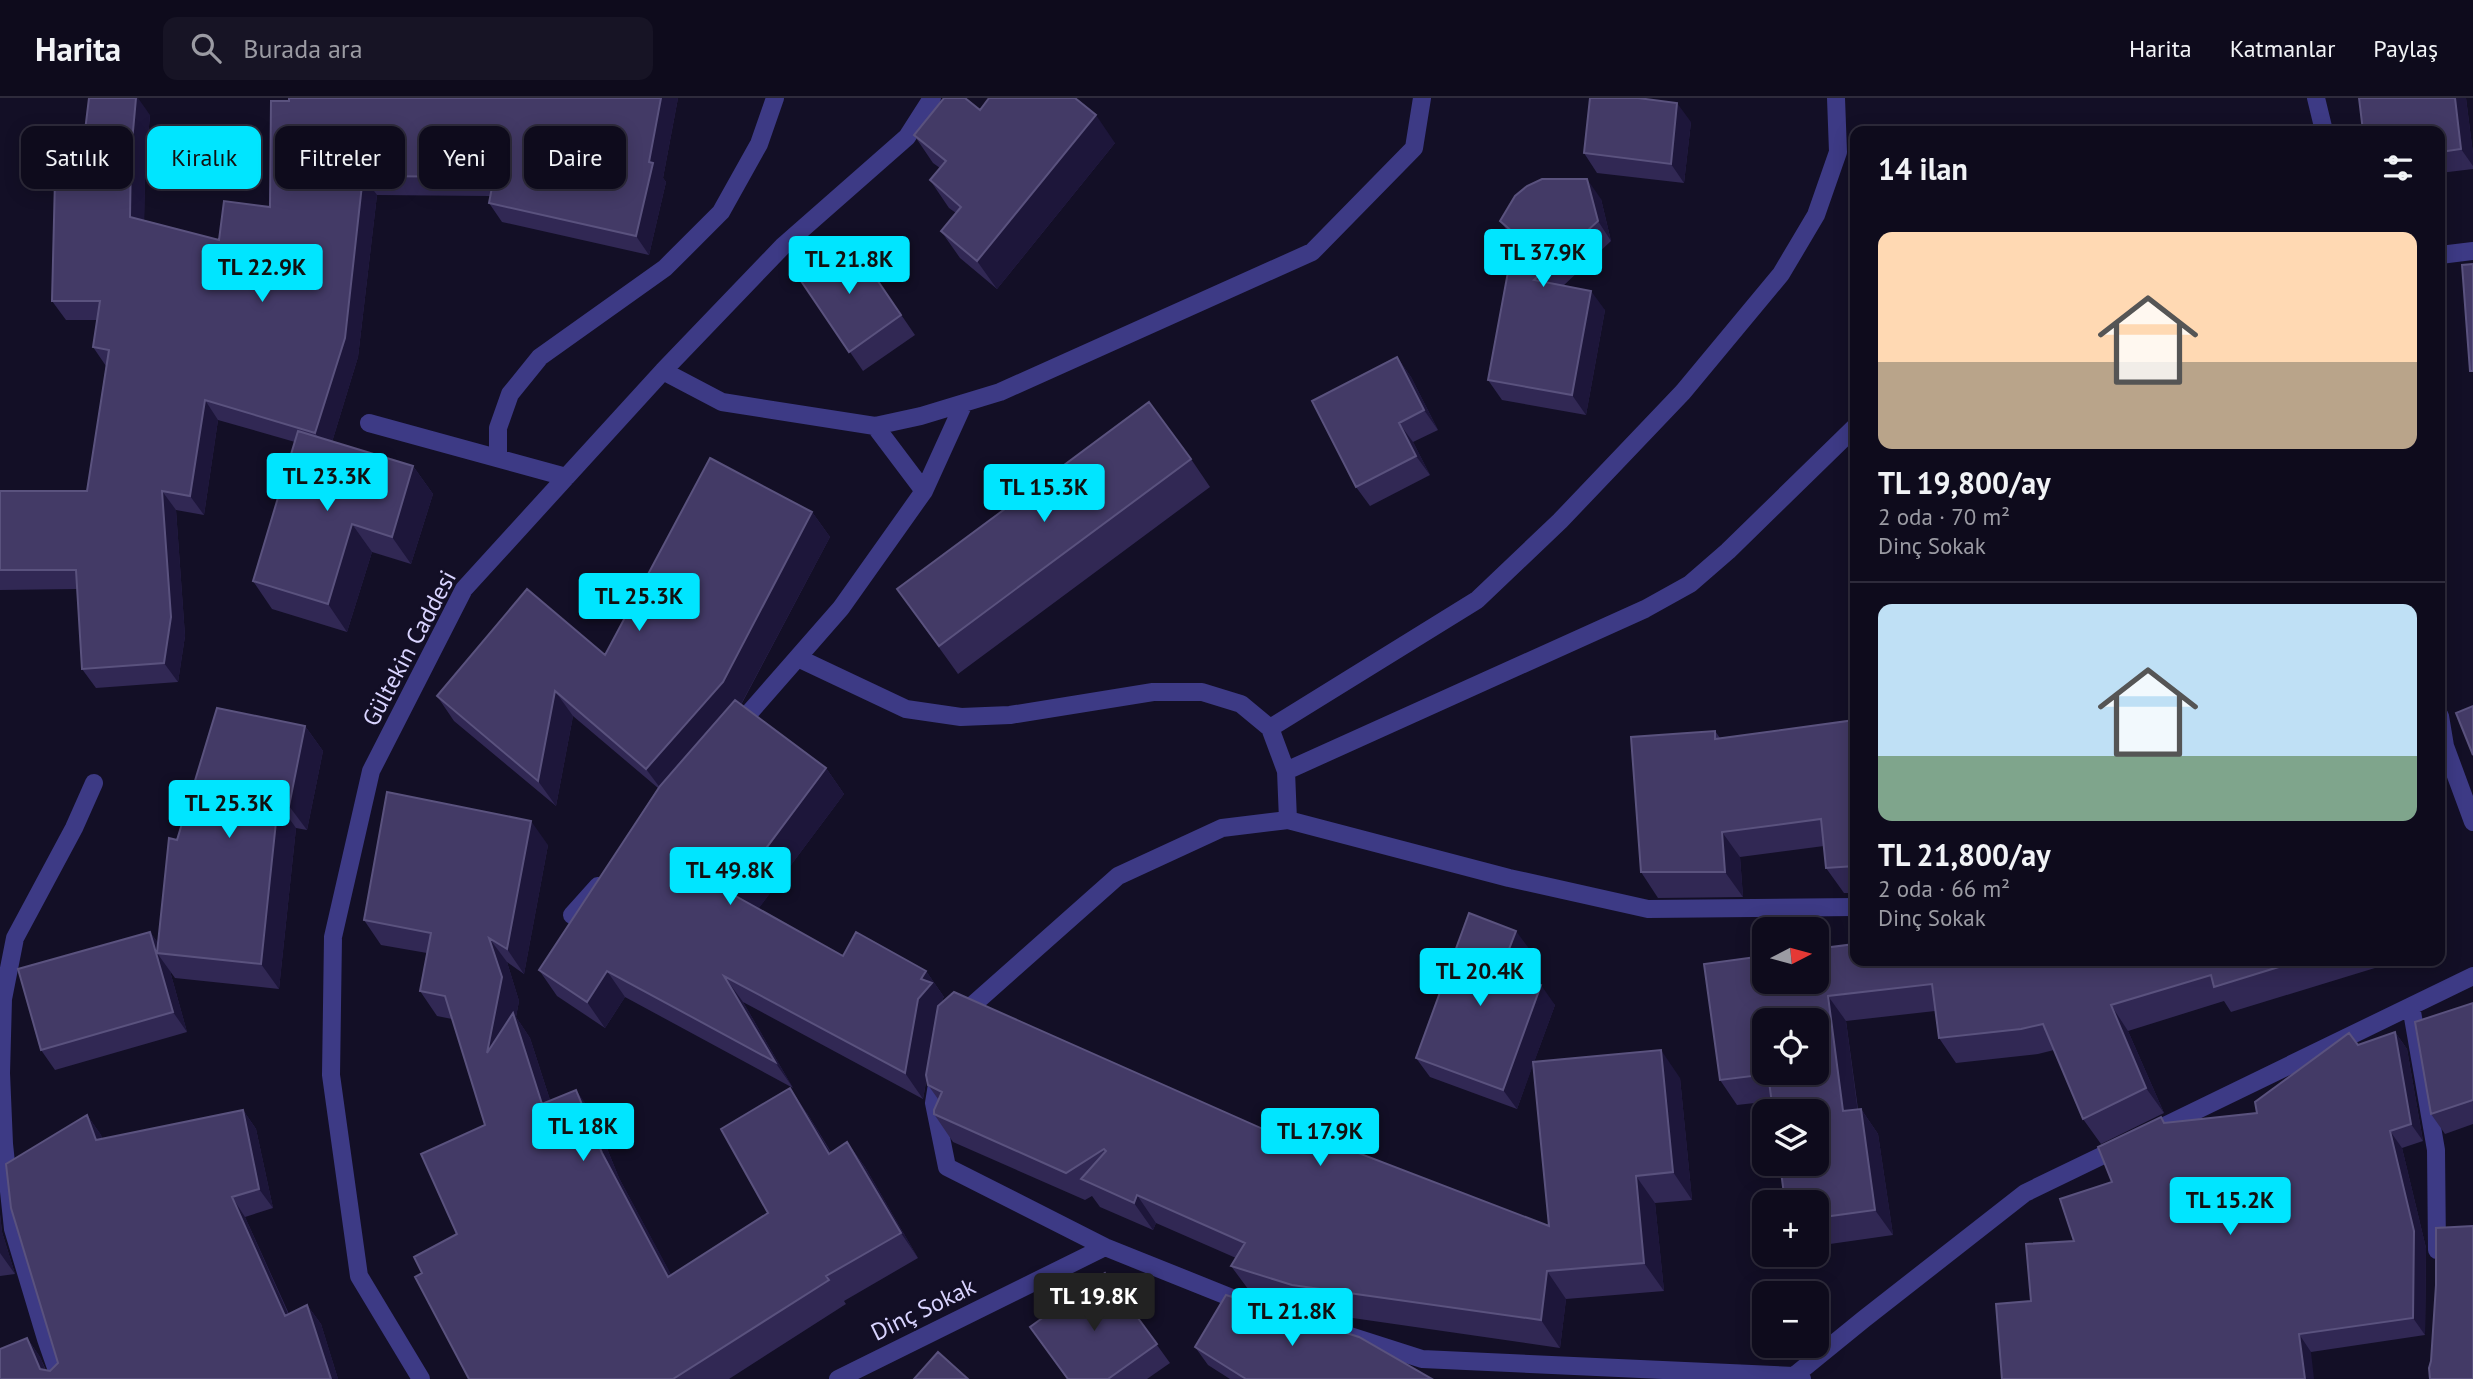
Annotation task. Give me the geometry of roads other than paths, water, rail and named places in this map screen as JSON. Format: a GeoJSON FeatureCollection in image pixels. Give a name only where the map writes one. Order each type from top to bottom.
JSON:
{"type":"FeatureCollection","features":[{"type":"Feature","properties":{"kind":"street"},"geometry":{"type":"LineString","coordinates":[[498,458],[498,428],[510,394],[540,358],[665,268],[722,212],[759,144],[775,98]]}},
{"type":"Feature","properties":{"kind":"street","name":"Gültekin Caddesi"},"geometry":{"type":"LineString","coordinates":[[421,1379],[359,1276],[331,1075],[334,937],[371,771],[464,589],[783,246],[907,137],[932,98]]}},
{"type":"Feature","properties":{"kind":"street"},"geometry":{"type":"LineString","coordinates":[[663,372],[722,402],[875,426],[1000,393],[1312,252],[1414,148],[1422,98]]}},
{"type":"Feature","properties":{"kind":"street"},"geometry":{"type":"LineString","coordinates":[[1270,728],[1477,600],[1560,521],[1683,393],[1781,274],[1816,215],[1838,152],[1836,98]]}},
{"type":"Feature","properties":{"kind":"street"},"geometry":{"type":"LineString","coordinates":[[2316,98],[2323,126]]}},
{"type":"Feature","properties":{"kind":"street"},"geometry":{"type":"LineString","coordinates":[[2445,254],[2473,251]]}},
{"type":"Feature","properties":{"kind":"street"},"geometry":{"type":"LineString","coordinates":[[725,741],[841,608],[924,491],[964,403]]}},
{"type":"Feature","properties":{"kind":"street"},"geometry":{"type":"LineString","coordinates":[[369,423],[566,477]]}},
{"type":"Feature","properties":{"kind":"street"},"geometry":{"type":"LineString","coordinates":[[875,426],[924,491]]}},
{"type":"Feature","properties":{"kind":"street"},"geometry":{"type":"LineString","coordinates":[[1286,771],[1645,610],[1690,584],[1850,432]]}},
{"type":"Feature","properties":{"kind":"street"},"geometry":{"type":"LineString","coordinates":[[798,658],[906,709],[961,717],[1010,715],[1153,692],[1202,691],[1241,704],[1270,728],[1286,771],[1288,820]]}},
{"type":"Feature","properties":{"kind":"street"},"geometry":{"type":"LineString","coordinates":[[2445,754],[2473,822]]}},
{"type":"Feature","properties":{"kind":"street"},"geometry":{"type":"LineString","coordinates":[[60,1379],[12,1229],[3,1132],[3,999],[15,938],[74,828],[94,783]]}},
{"type":"Feature","properties":{"kind":"street"},"geometry":{"type":"LineString","coordinates":[[947,1027],[1118,876],[1222,828],[1288,820],[1509,878],[1648,909],[1850,907]]}},
{"type":"Feature","properties":{"kind":"street"},"geometry":{"type":"LineString","coordinates":[[572,915],[608,874]]}},
{"type":"Feature","properties":{"kind":"street"},"geometry":{"type":"LineString","coordinates":[[1333,1331],[1422,1359],[1798,1378],[2025,1193],[2473,976]]}},
{"type":"Feature","properties":{"kind":"street"},"geometry":{"type":"LineString","coordinates":[[2412,1006],[2436,1150],[2437,1261]]}},
{"type":"Feature","properties":{"kind":"street"},"geometry":{"type":"LineString","coordinates":[[943,1052],[934,1103],[947,1167],[1105,1247],[1232,1299],[1270,1311]]}},
{"type":"Feature","properties":{"kind":"street","name":"Dinç Sokak"},"geometry":{"type":"LineString","coordinates":[[838,1379],[1105,1247]]}}]}
